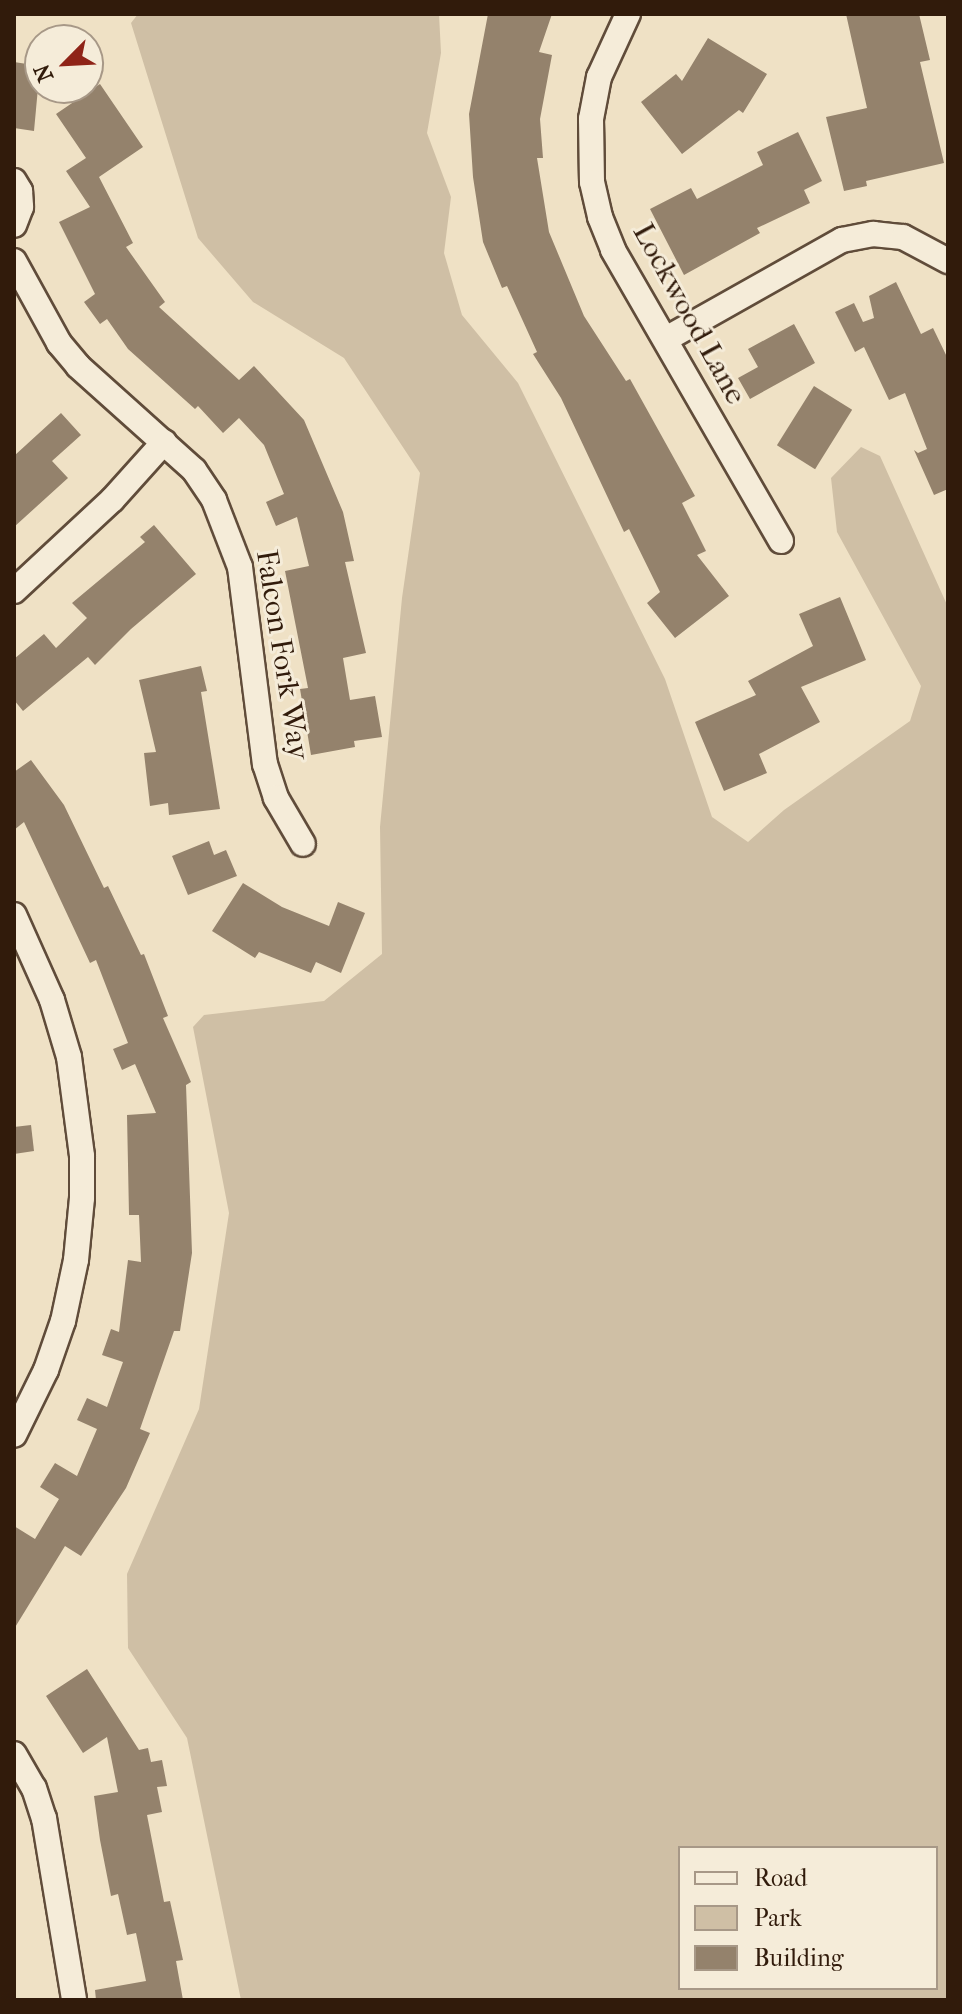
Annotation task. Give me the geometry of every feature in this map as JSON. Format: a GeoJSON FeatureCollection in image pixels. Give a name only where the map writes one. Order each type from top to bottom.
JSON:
{"type":"FeatureCollection","features":[{"type":"Feature","properties":{"kind":"street","name":"Lockwood Lane"},"geometry":{"type":"LineString","coordinates":[[628,14],[599,77],[590,133],[592,182],[613,250],[781,541]]}},
{"type":"Feature","properties":{"kind":"street"},"geometry":{"type":"LineString","coordinates":[[14,181],[20,191],[21,207],[14,225]]}},
{"type":"Feature","properties":{"kind":"street"},"geometry":{"type":"LineString","coordinates":[[666,339],[842,240],[888,235],[945,251]]}},
{"type":"Feature","properties":{"kind":"street","name":"Falcon Fork Way"},"geometry":{"type":"LineString","coordinates":[[14,261],[68,355],[194,470],[230,533],[240,567],[265,764],[276,798],[303,844]]}},
{"type":"Feature","properties":{"kind":"street"},"geometry":{"type":"LineString","coordinates":[[14,591],[112,500],[164,442]]}},
{"type":"Feature","properties":{"kind":"street"},"geometry":{"type":"LineString","coordinates":[[14,915],[52,1000],[69,1057],[82,1156],[76,1260],[63,1321],[46,1370],[14,1435]]}},
{"type":"Feature","properties":{"kind":"street"},"geometry":{"type":"LineString","coordinates":[[14,1754],[34,1788],[44,1818],[74,2000]]}},
{"type":"Feature","properties":{"kind":"green space"},"geometry":{"type":"Polygon","coordinates":[[[138,14],[439,14],[441,53],[427,133],[451,197],[444,253],[462,315],[518,383],[665,679],[712,817],[748,842],[784,810],[910,721],[921,686],[837,532],[831,478],[861,447],[880,456],[948,607],[948,2000],[241,2000],[187,1738],[128,1648],[127,1574],[199,1409],[229,1213],[193,1027],[204,1015],[324,1001],[382,954],[380,827],[402,598],[420,473],[344,358],[253,302],[198,238],[131,23],[138,14]]]}},
{"type":"Feature","properties":{"kind":"building"},"geometry":{"type":"Polygon","coordinates":[[[488,14],[552,14],[539,52],[552,55],[540,119],[543,158],[537,158],[549,232],[584,316],[626,381],[630,379],[695,496],[682,503],[706,551],[697,555],[729,596],[675,638],[647,603],[660,592],[629,529],[624,532],[561,398],[533,354],[537,352],[507,286],[502,288],[483,242],[473,177],[469,114],[488,14]]]}},
{"type":"Feature","properties":{"kind":"building"},"geometry":{"type":"Polygon","coordinates":[[[846,14],[919,14],[930,60],[920,62],[944,163],[866,181],[867,186],[844,191],[826,117],[867,108],[846,14]]]}},
{"type":"Feature","properties":{"kind":"building"},"geometry":{"type":"Polygon","coordinates":[[[708,38],[767,74],[743,113],[739,110],[682,154],[641,102],[676,74],[682,81],[708,38]]]}},
{"type":"Feature","properties":{"kind":"building"},"geometry":{"type":"Polygon","coordinates":[[[14,62],[24,64],[24,104],[36,104],[34,131],[14,128],[14,62]]]}},
{"type":"Feature","properties":{"kind":"building"},"geometry":{"type":"Polygon","coordinates":[[[104,90],[143,147],[99,177],[133,243],[126,247],[165,302],[159,307],[239,380],[254,366],[304,420],[343,512],[354,561],[345,562],[366,653],[343,658],[350,700],[375,696],[382,737],[354,741],[355,747],[311,755],[300,689],[308,688],[285,571],[309,566],[297,517],[276,526],[266,502],[284,494],[264,445],[239,418],[223,433],[198,406],[195,409],[128,349],[107,319],[100,324],[84,302],[95,294],[59,222],[90,207],[66,171],[86,158],[56,114],[71,104],[104,104],[104,90]]]}},
{"type":"Feature","properties":{"kind":"building"},"geometry":{"type":"Polygon","coordinates":[[[798,132],[822,181],[804,190],[810,203],[757,228],[760,233],[684,275],[650,209],[691,188],[697,199],[763,165],[757,152],[798,132]]]}},
{"type":"Feature","properties":{"kind":"building"},"geometry":{"type":"Polygon","coordinates":[[[896,282],[921,334],[933,328],[948,359],[948,489],[934,495],[914,450],[918,453],[927,449],[905,393],[889,400],[864,347],[855,352],[835,312],[854,303],[863,322],[874,318],[869,296],[896,282]]]}},
{"type":"Feature","properties":{"kind":"building"},"geometry":{"type":"Polygon","coordinates":[[[794,324],[815,363],[750,399],[738,378],[758,367],[748,349],[794,324]]]}},
{"type":"Feature","properties":{"kind":"building"},"geometry":{"type":"Polygon","coordinates":[[[814,386],[852,410],[815,469],[777,445],[814,386]]]}},
{"type":"Feature","properties":{"kind":"building"},"geometry":{"type":"Polygon","coordinates":[[[61,413],[81,435],[52,461],[68,478],[14,527],[14,456],[61,413]]]}},
{"type":"Feature","properties":{"kind":"building"},"geometry":{"type":"Polygon","coordinates":[[[154,525],[196,574],[131,629],[95,665],[88,657],[23,711],[14,700],[14,659],[44,634],[56,648],[87,618],[72,603],[145,542],[140,537],[154,525]]]}},
{"type":"Feature","properties":{"kind":"building"},"geometry":{"type":"Polygon","coordinates":[[[840,597],[866,660],[801,687],[820,722],[759,754],[767,773],[724,791],[695,722],[756,695],[748,681],[813,646],[799,614],[840,597]]]}},
{"type":"Feature","properties":{"kind":"building"},"geometry":{"type":"Polygon","coordinates":[[[201,666],[207,691],[201,692],[220,809],[169,815],[168,803],[150,806],[144,753],[156,752],[139,680],[201,666]]]}},
{"type":"Feature","properties":{"kind":"building"},"geometry":{"type":"Polygon","coordinates":[[[31,760],[64,805],[104,888],[108,886],[141,955],[144,954],[168,1016],[163,1018],[191,1082],[186,1085],[192,1253],[180,1331],[174,1331],[140,1429],[150,1433],[126,1488],[81,1556],[65,1546],[14,1629],[14,1526],[35,1539],[59,1499],[40,1487],[55,1463],[77,1476],[97,1429],[77,1420],[87,1398],[107,1407],[123,1362],[102,1355],[111,1329],[119,1332],[128,1260],[141,1262],[139,1215],[129,1215],[127,1115],[156,1113],[135,1064],[122,1070],[113,1049],[128,1043],[96,960],[90,963],[24,822],[14,830],[14,772],[31,760]]]}},
{"type":"Feature","properties":{"kind":"building"},"geometry":{"type":"Polygon","coordinates":[[[209,841],[214,855],[226,850],[237,876],[188,895],[172,856],[209,841]]]}},
{"type":"Feature","properties":{"kind":"building"},"geometry":{"type":"Polygon","coordinates":[[[243,883],[282,907],[329,926],[338,902],[365,913],[341,973],[316,962],[311,973],[259,952],[255,958],[212,931],[243,883]]]}},
{"type":"Feature","properties":{"kind":"building"},"geometry":{"type":"Polygon","coordinates":[[[31,1125],[34,1151],[14,1154],[14,1127],[31,1125]]]}},
{"type":"Feature","properties":{"kind":"building"},"geometry":{"type":"Polygon","coordinates":[[[87,1669],[139,1750],[148,1748],[151,1762],[162,1760],[167,1786],[157,1787],[162,1812],[147,1815],[164,1902],[170,1901],[183,1960],[176,1961],[183,2000],[96,2000],[95,1990],[146,1981],[136,1933],[127,1935],[118,1894],[111,1896],[100,1840],[94,1796],[118,1792],[107,1737],[83,1753],[46,1696],[87,1669]]]}}]}
